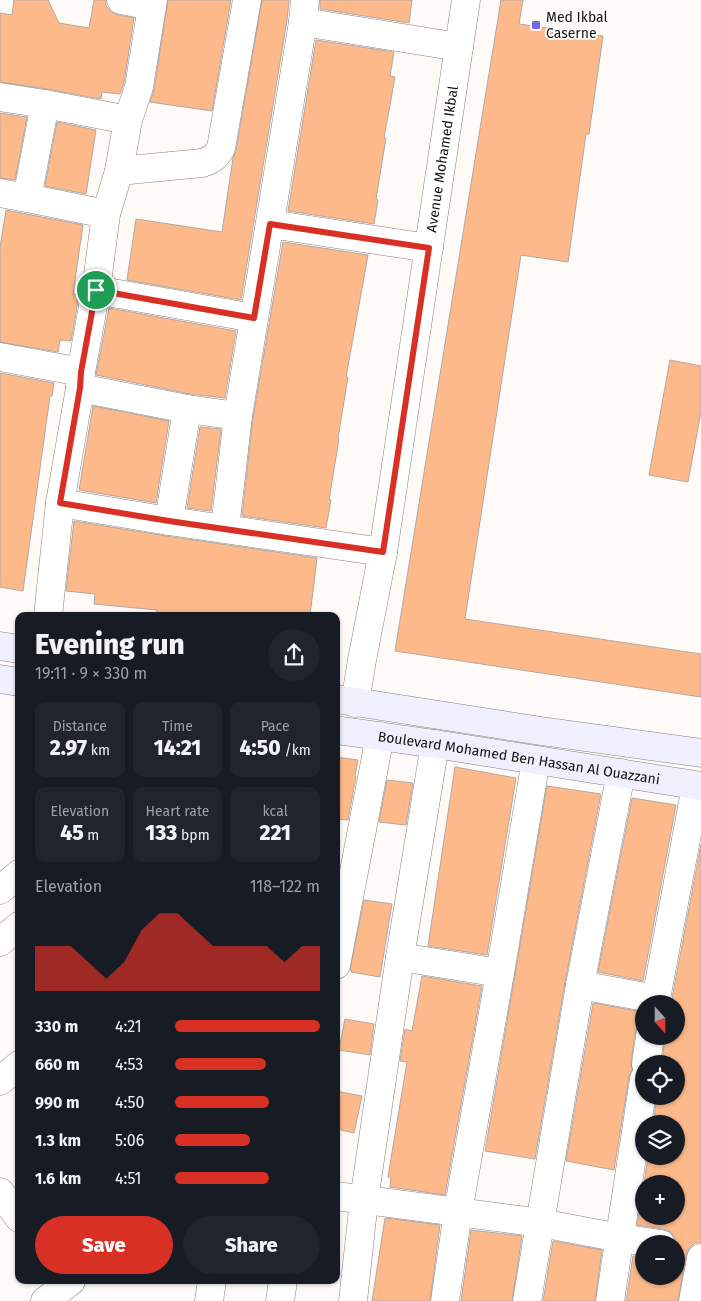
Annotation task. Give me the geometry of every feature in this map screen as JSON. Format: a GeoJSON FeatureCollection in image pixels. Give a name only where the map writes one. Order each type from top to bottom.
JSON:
{"type":"FeatureCollection","features":[{"type":"Feature","properties":{"kind":"street"},"geometry":{"type":"LineString","coordinates":[[48,612],[60,503],[96,290],[106,214],[120,172],[128,120],[139,87],[153,3],[121,0]]}},
{"type":"Feature","properties":{"kind":"street"},"geometry":{"type":"LineString","coordinates":[[120,172],[202,163],[211,160],[217,155],[221,148],[247,0]]}},
{"type":"Feature","properties":{"kind":"street","name":"Avenue Mohamed Ikbal"},"geometry":{"type":"LineString","coordinates":[[346,701],[362,660],[383,552],[466,0]]}},
{"type":"Feature","properties":{"kind":"street"},"geometry":{"type":"LineString","coordinates":[[225,528],[238,416],[304,11],[459,47]]}},
{"type":"Feature","properties":{"kind":"street"},"geometry":{"type":"LineString","coordinates":[[0,97],[128,120]]}},
{"type":"Feature","properties":{"kind":"street"},"geometry":{"type":"LineString","coordinates":[[28,198],[46,104]]}},
{"type":"Feature","properties":{"kind":"street"},"geometry":{"type":"LineString","coordinates":[[0,193],[106,214]]}},
{"type":"Feature","properties":{"kind":"street"},"geometry":{"type":"LineString","coordinates":[[270,224],[429,248]]}},
{"type":"Feature","properties":{"kind":"street"},"geometry":{"type":"LineString","coordinates":[[96,290],[254,318]]}},
{"type":"Feature","properties":{"kind":"street"},"geometry":{"type":"LineString","coordinates":[[0,357],[187,409],[238,416]]}},
{"type":"Feature","properties":{"kind":"street"},"geometry":{"type":"LineString","coordinates":[[169,521],[187,409]]}},
{"type":"Feature","properties":{"kind":"street"},"geometry":{"type":"LineString","coordinates":[[60,503],[383,552]]}},
{"type":"Feature","properties":{"kind":"street"},"geometry":{"type":"LineString","coordinates":[[0,646],[15,648]]}},
{"type":"Feature","properties":{"kind":"street"},"geometry":{"type":"LineString","coordinates":[[0,679],[15,681]]}},
{"type":"Feature","properties":{"kind":"street"},"geometry":{"type":"LineString","coordinates":[[346,701],[540,732],[701,753]]}},
{"type":"Feature","properties":{"kind":"street","name":"Boulevard Mohamed Ben Hassan Al Ouazzani"},"geometry":{"type":"LineString","coordinates":[[340,731],[698,786]]}},
{"type":"Feature","properties":{"kind":"street"},"geometry":{"type":"LineString","coordinates":[[340,945],[380,736]]}},
{"type":"Feature","properties":{"kind":"street"},"geometry":{"type":"LineString","coordinates":[[353,1301],[364,1200],[400,957],[435,744]]}},
{"type":"Feature","properties":{"kind":"street"},"geometry":{"type":"LineString","coordinates":[[445,1301],[458,1212],[536,760]]}},
{"type":"Feature","properties":{"kind":"street"},"geometry":{"type":"LineString","coordinates":[[527,1301],[580,985],[621,773]]}},
{"type":"Feature","properties":{"kind":"street"},"geometry":{"type":"LineString","coordinates":[[657,995],[698,786]]}},
{"type":"Feature","properties":{"kind":"street"},"geometry":{"type":"LineString","coordinates":[[0,890],[15,877]]}},
{"type":"Feature","properties":{"kind":"street"},"geometry":{"type":"LineString","coordinates":[[0,942],[15,929]]}},
{"type":"Feature","properties":{"kind":"street"},"geometry":{"type":"LineString","coordinates":[[400,957],[500,973]]}},
{"type":"Feature","properties":{"kind":"street"},"geometry":{"type":"LineString","coordinates":[[580,985],[635,997]]}},
{"type":"Feature","properties":{"kind":"street"},"geometry":{"type":"LineString","coordinates":[[0,1081],[15,1068]]}},
{"type":"Feature","properties":{"kind":"street"},"geometry":{"type":"LineString","coordinates":[[610,1301],[640,1105]]}},
{"type":"Feature","properties":{"kind":"street"},"geometry":{"type":"LineString","coordinates":[[0,1192],[15,1213]]}},
{"type":"Feature","properties":{"kind":"street"},"geometry":{"type":"LineString","coordinates":[[340,1197],[541,1223],[635,1240]]}},
{"type":"Feature","properties":{"kind":"street"},"geometry":{"type":"LineString","coordinates":[[685,1247],[701,1250]]}},
{"type":"Feature","properties":{"kind":"street"},"geometry":{"type":"LineString","coordinates":[[694,1301],[701,1258]]}},
{"type":"Feature","properties":{"kind":"street"},"geometry":{"type":"LineString","coordinates":[[45,1301],[65,1284]]}},
{"type":"Feature","properties":{"kind":"street"},"geometry":{"type":"LineString","coordinates":[[209,1301],[212,1284]]}},
{"type":"Feature","properties":{"kind":"street"},"geometry":{"type":"LineString","coordinates":[[280,1301],[283,1284]]}},
{"type":"Feature","properties":{"kind":"building"},"geometry":{"type":"Polygon","coordinates":[[[14,0],[48,0],[59,23],[89,28],[94,0],[106,0],[106,6],[111,12],[134,18],[124,83],[120,94],[102,92],[101,99],[0,82],[0,13],[12,15],[14,0]]]}},
{"type":"Feature","properties":{"kind":"building"},"geometry":{"type":"Polygon","coordinates":[[[168,0],[231,0],[212,111],[150,102],[154,90],[168,0]]]}},
{"type":"Feature","properties":{"kind":"building"},"geometry":{"type":"Polygon","coordinates":[[[262,0],[289,0],[241,300],[127,280],[136,219],[222,232],[233,158],[236,151],[262,0]]]}},
{"type":"Feature","properties":{"kind":"building"},"geometry":{"type":"Polygon","coordinates":[[[320,0],[412,0],[409,23],[320,9],[320,0]]]}},
{"type":"Feature","properties":{"kind":"building"},"geometry":{"type":"Polygon","coordinates":[[[501,0],[523,0],[519,24],[603,36],[589,134],[586,134],[568,262],[521,255],[465,619],[701,654],[701,697],[395,651],[501,0]]]}},
{"type":"Feature","properties":{"kind":"building"},"geometry":{"type":"Polygon","coordinates":[[[316,40],[394,52],[390,76],[395,77],[384,138],[386,138],[374,224],[288,211],[316,40]]]}},
{"type":"Feature","properties":{"kind":"building"},"geometry":{"type":"Polygon","coordinates":[[[0,113],[27,117],[15,180],[0,178],[0,113]]]}},
{"type":"Feature","properties":{"kind":"building"},"geometry":{"type":"Polygon","coordinates":[[[57,122],[96,130],[86,194],[45,186],[57,122]]]}},
{"type":"Feature","properties":{"kind":"building"},"geometry":{"type":"Polygon","coordinates":[[[6,210],[83,225],[73,294],[79,295],[71,341],[60,340],[58,352],[0,342],[0,247],[6,210]]]}},
{"type":"Feature","properties":{"kind":"building"},"geometry":{"type":"Polygon","coordinates":[[[283,242],[368,255],[346,377],[348,377],[326,528],[242,516],[253,418],[283,242]]]}},
{"type":"Feature","properties":{"kind":"building"},"geometry":{"type":"Polygon","coordinates":[[[109,308],[236,331],[225,398],[190,394],[96,375],[109,308]]]}},
{"type":"Feature","properties":{"kind":"building"},"geometry":{"type":"Polygon","coordinates":[[[670,360],[701,366],[701,412],[688,482],[649,475],[670,360]]]}},
{"type":"Feature","properties":{"kind":"building"},"geometry":{"type":"Polygon","coordinates":[[[0,373],[54,383],[52,396],[50,396],[23,591],[0,587],[0,373]]]}},
{"type":"Feature","properties":{"kind":"building"},"geometry":{"type":"Polygon","coordinates":[[[93,406],[169,421],[156,503],[79,490],[93,406]]]}},
{"type":"Feature","properties":{"kind":"building"},"geometry":{"type":"Polygon","coordinates":[[[200,427],[221,429],[211,511],[187,508],[200,427]]]}},
{"type":"Feature","properties":{"kind":"building"},"geometry":{"type":"Polygon","coordinates":[[[74,521],[317,558],[310,612],[157,612],[157,610],[94,604],[95,594],[66,591],[74,521]]]}},
{"type":"Feature","properties":{"kind":"building"},"geometry":{"type":"Polygon","coordinates":[[[340,758],[358,760],[348,820],[340,819],[340,758]]]}},
{"type":"Feature","properties":{"kind":"building"},"geometry":{"type":"Polygon","coordinates":[[[455,767],[516,778],[487,955],[428,946],[455,767]]]}},
{"type":"Feature","properties":{"kind":"building"},"geometry":{"type":"Polygon","coordinates":[[[387,780],[413,783],[406,825],[379,822],[387,780]]]}},
{"type":"Feature","properties":{"kind":"building"},"geometry":{"type":"Polygon","coordinates":[[[547,786],[601,794],[565,982],[535,1159],[485,1151],[547,786]]]}},
{"type":"Feature","properties":{"kind":"building"},"geometry":{"type":"Polygon","coordinates":[[[632,798],[676,805],[643,981],[598,972],[632,798]]]}},
{"type":"Feature","properties":{"kind":"building"},"geometry":{"type":"Polygon","coordinates":[[[701,844],[701,1243],[695,1243],[689,1248],[685,1261],[685,1235],[673,1235],[671,1232],[637,1225],[685,1225],[685,1175],[645,1175],[647,1165],[685,1165],[685,1115],[654,1115],[656,1105],[685,1105],[685,1055],[663,1055],[664,1045],[685,1045],[685,995],[673,995],[701,844]]]}},
{"type":"Feature","properties":{"kind":"building"},"geometry":{"type":"Polygon","coordinates":[[[364,900],[392,904],[380,977],[351,972],[352,970],[350,970],[364,900]]]}},
{"type":"Feature","properties":{"kind":"building"},"geometry":{"type":"Polygon","coordinates":[[[422,976],[482,986],[445,1195],[390,1187],[391,1178],[388,1177],[407,1062],[400,1061],[405,1029],[412,1031],[422,976]]]}},
{"type":"Feature","properties":{"kind":"building"},"geometry":{"type":"Polygon","coordinates":[[[593,1003],[635,1011],[632,1070],[629,1077],[614,1170],[566,1161],[593,1003]]]}},
{"type":"Feature","properties":{"kind":"building"},"geometry":{"type":"Polygon","coordinates":[[[345,1019],[374,1024],[370,1055],[340,1050],[345,1019]]]}},
{"type":"Feature","properties":{"kind":"building"},"geometry":{"type":"Polygon","coordinates":[[[340,1092],[362,1096],[354,1133],[340,1130],[340,1092]]]}},
{"type":"Feature","properties":{"kind":"building"},"geometry":{"type":"Polygon","coordinates":[[[385,1218],[440,1225],[430,1301],[372,1301],[385,1218]]]}},
{"type":"Feature","properties":{"kind":"building"},"geometry":{"type":"Polygon","coordinates":[[[471,1230],[522,1236],[512,1301],[461,1301],[471,1230]]]}},
{"type":"Feature","properties":{"kind":"building"},"geometry":{"type":"Polygon","coordinates":[[[553,1241],[602,1250],[595,1301],[543,1301],[553,1241]]]}},
{"type":"Feature","properties":{"kind":"building"},"geometry":{"type":"Polygon","coordinates":[[[633,1256],[635,1256],[635,1285],[681,1285],[678,1301],[626,1301],[633,1256]]]}},
{"type":"Feature","properties":{"kind":"place","name":"Med Ikbal Caserne"},"geometry":{"type":"Point","coordinates":[536,25]}},
{"type":"Feature","properties":{"kind":"route"},"geometry":{"type":"LineString","coordinates":[[270,224],[429,248],[383,552],[60,503],[96,290],[254,318],[270,224]]}}]}
